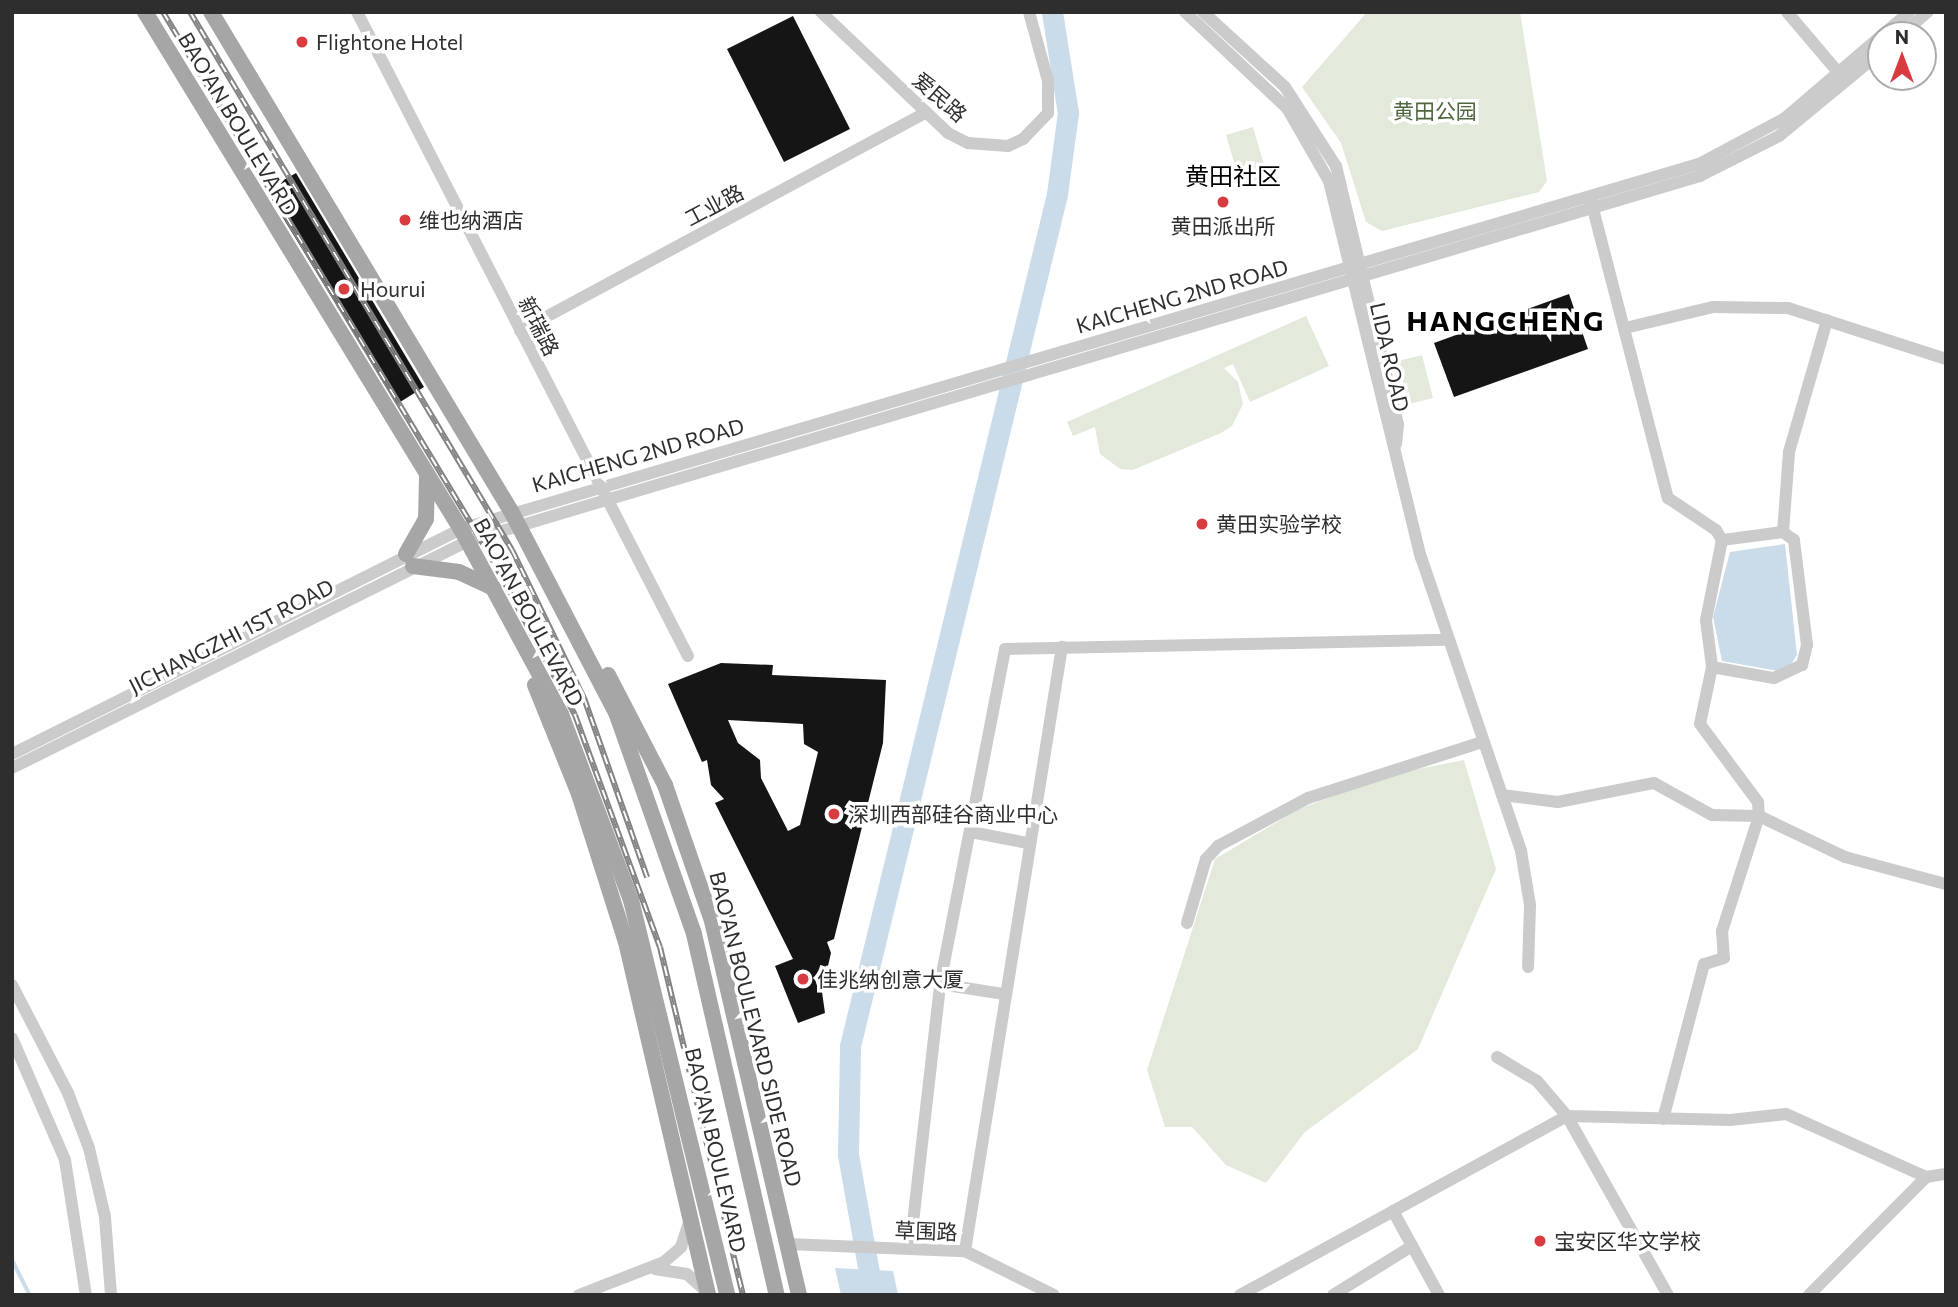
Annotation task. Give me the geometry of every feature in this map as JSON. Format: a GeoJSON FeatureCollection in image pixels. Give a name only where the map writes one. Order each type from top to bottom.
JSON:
{"type":"FeatureCollection","features":[{"type":"Feature","properties":{"kind":"main road","name":"BAO'AN BOULEVARD"},"geometry":{"type":"LineString","coordinates":[[145,12],[464,535],[561,714],[621,866],[669,1039],[727,1295]]}},
{"type":"Feature","properties":{"kind":"main road","name":"BAO'AN BOULEVARD"},"geometry":{"type":"LineString","coordinates":[[211,12],[515,518],[578,631],[617,715],[694,934],[777,1295]]}},
{"type":"Feature","properties":{"kind":"main road"},"geometry":{"type":"LineString","coordinates":[[424,468],[426,519],[410,560],[460,572],[495,590],[566,759],[609,884],[708,1294]]}},
{"type":"Feature","properties":{"kind":"main road","name":"BAO'AN BOULEVARD SIDE ROAD"},"geometry":{"type":"LineString","coordinates":[[578,631],[638,727],[688,847],[715,933],[799,1295]]}},
{"type":"Feature","properties":{"kind":"street","name":"新瑞路"},"geometry":{"type":"LineString","coordinates":[[358,12],[520,331],[606,491],[688,656]]}},
{"type":"Feature","properties":{"kind":"street","name":"爱民路"},"geometry":{"type":"LineString","coordinates":[[821,12],[925,113],[968,143],[1008,146],[1023,139],[1048,113],[1048,81],[1029,12]]}},
{"type":"Feature","properties":{"kind":"street","name":"LIDA ROAD"},"geometry":{"type":"LineString","coordinates":[[1185,12],[1266,85],[1303,129],[1329,181],[1357,271]]}},
{"type":"Feature","properties":{"kind":"street","name":"LIDA ROAD"},"geometry":{"type":"LineString","coordinates":[[1203,12],[1275,77],[1311,122],[1342,181],[1385,424],[1396,444],[1445,640],[1521,851],[1530,905],[1528,967]]}},
{"type":"Feature","properties":{"kind":"street"},"geometry":{"type":"LineString","coordinates":[[1787,12],[1842,77]]}},
{"type":"Feature","properties":{"kind":"street","name":"KAICHENG 2ND ROAD"},"geometry":{"type":"LineString","coordinates":[[1842,77],[1867,51]]}},
{"type":"Feature","properties":{"kind":"street","name":"KAICHENG 2ND ROAD"},"geometry":{"type":"LineString","coordinates":[[464,535],[993,371],[1357,271],[1591,203],[1736,149],[1867,61]]}},
{"type":"Feature","properties":{"kind":"street","name":"工业路"},"geometry":{"type":"LineString","coordinates":[[520,331],[925,113]]}},
{"type":"Feature","properties":{"kind":"street"},"geometry":{"type":"LineString","coordinates":[[1591,203],[1668,498],[1716,530],[1722,540],[1706,620],[1712,667],[1700,724],[1758,802],[1759,816],[1722,931],[1724,958],[1704,964],[1663,1119]]}},
{"type":"Feature","properties":{"kind":"street","name":"KAICHENG 2ND ROAD"},"geometry":{"type":"LineString","coordinates":[[606,491],[1035,372],[1357,271]]}},
{"type":"Feature","properties":{"kind":"street"},"geometry":{"type":"LineString","coordinates":[[1625,328],[1713,307],[1751,305],[1788,308],[1946,359]]}},
{"type":"Feature","properties":{"kind":"street"},"geometry":{"type":"LineString","coordinates":[[1783,533],[1789,452],[1827,320]]}},
{"type":"Feature","properties":{"kind":"street"},"geometry":{"type":"LineString","coordinates":[[1712,667],[1774,678],[1802,665],[1807,645],[1794,540],[1783,533],[1722,540]]}},
{"type":"Feature","properties":{"kind":"street","name":"JICHANGZHI 1ST ROAD"},"geometry":{"type":"LineString","coordinates":[[12,754],[464,535]]}},
{"type":"Feature","properties":{"kind":"street","name":"JICHANGZHI 1ST ROAD"},"geometry":{"type":"LineString","coordinates":[[12,768],[410,560]]}},
{"type":"Feature","properties":{"kind":"street"},"geometry":{"type":"LineString","coordinates":[[910,1250],[940,984],[1005,649],[1445,640]]}},
{"type":"Feature","properties":{"kind":"street"},"geometry":{"type":"LineString","coordinates":[[965,1251],[1027,843],[1062,648]]}},
{"type":"Feature","properties":{"kind":"street"},"geometry":{"type":"LineString","coordinates":[[1187,923],[1206,859],[1218,846],[1307,798],[1482,742]]}},
{"type":"Feature","properties":{"kind":"street"},"geometry":{"type":"LineString","coordinates":[[1502,795],[1558,802],[1654,783],[1712,815],[1759,816],[1845,857],[1946,884]]}},
{"type":"Feature","properties":{"kind":"street"},"geometry":{"type":"LineString","coordinates":[[971,832],[1027,843]]}},
{"type":"Feature","properties":{"kind":"street"},"geometry":{"type":"LineString","coordinates":[[940,984],[1004,994]]}},
{"type":"Feature","properties":{"kind":"street"},"geometry":{"type":"LineString","coordinates":[[12,985],[86,1139],[105,1217],[111,1295]]}},
{"type":"Feature","properties":{"kind":"street"},"geometry":{"type":"LineString","coordinates":[[12,1038],[65,1160],[86,1293]]}},
{"type":"Feature","properties":{"kind":"street"},"geometry":{"type":"LineString","coordinates":[[1497,1057],[1537,1081],[1567,1116],[1668,1295]]}},
{"type":"Feature","properties":{"kind":"street"},"geometry":{"type":"LineString","coordinates":[[1240,1295],[1567,1116],[1730,1120],[1786,1114],[1926,1177],[1946,1174]]}},
{"type":"Feature","properties":{"kind":"street"},"geometry":{"type":"LineString","coordinates":[[1809,1295],[1926,1177]]}},
{"type":"Feature","properties":{"kind":"street"},"geometry":{"type":"LineString","coordinates":[[1392,1211],[1439,1295]]}},
{"type":"Feature","properties":{"kind":"street"},"geometry":{"type":"LineString","coordinates":[[579,1295],[651,1269],[681,1247],[690,1213]]}},
{"type":"Feature","properties":{"kind":"street","name":"草围路"},"geometry":{"type":"LineString","coordinates":[[787,1244],[965,1251],[1054,1295]]}},
{"type":"Feature","properties":{"kind":"street"},"geometry":{"type":"LineString","coordinates":[[1333,1295],[1412,1246]]}},
{"type":"Feature","properties":{"kind":"street"},"geometry":{"type":"LineString","coordinates":[[651,1269],[687,1274],[708,1294]]}},
{"type":"Feature","properties":{"kind":"green space","name":"黄田公园"},"geometry":{"type":"Polygon","coordinates":[[[1367,12],[1520,12],[1547,181],[1539,192],[1382,231],[1366,222],[1341,143],[1302,87],[1367,12]]]}},
{"type":"Feature","properties":{"kind":"green space"},"geometry":{"type":"Polygon","coordinates":[[[1253,127],[1268,178],[1241,186],[1226,135],[1253,127]]]}},
{"type":"Feature","properties":{"kind":"green space"},"geometry":{"type":"Polygon","coordinates":[[[1306,316],[1329,366],[1250,402],[1233,364],[1224,368],[1238,382],[1243,404],[1232,426],[1221,433],[1133,470],[1120,469],[1100,454],[1095,427],[1073,436],[1067,422],[1306,316]]]}},
{"type":"Feature","properties":{"kind":"green space"},"geometry":{"type":"Polygon","coordinates":[[[1422,355],[1433,398],[1409,404],[1398,361],[1422,355]]]}},
{"type":"Feature","properties":{"kind":"green space"},"geometry":{"type":"Polygon","coordinates":[[[1464,760],[1496,869],[1418,1049],[1305,1132],[1266,1183],[1226,1165],[1192,1127],[1165,1127],[1147,1070],[1215,859],[1299,809],[1388,775],[1464,760]]]}},
{"type":"Feature","properties":{"kind":"water"},"geometry":{"type":"Polygon","coordinates":[[[1785,544],[1797,655],[1788,669],[1778,671],[1722,661],[1713,617],[1730,552],[1785,544]]]}},
{"type":"Feature","properties":{"kind":"water"},"geometry":{"type":"Polygon","coordinates":[[[835,1268],[893,1271],[898,1295],[841,1295],[835,1268]]]}},
{"type":"Feature","properties":{"kind":"building"},"geometry":{"type":"Polygon","coordinates":[[[793,16],[850,129],[784,162],[727,49],[793,16]]]}},
{"type":"Feature","properties":{"kind":"building","name":"Hourui"},"geometry":{"type":"Polygon","coordinates":[[[296,173],[424,387],[397,404],[266,190],[296,173]]]}},
{"type":"Feature","properties":{"kind":"building"},"geometry":{"type":"Polygon","coordinates":[[[1569,294],[1588,349],[1454,397],[1434,343],[1569,294]]]}},
{"type":"Feature","properties":{"kind":"building","name":"深圳西部硅谷商业中心"},"geometry":{"type":"Polygon","coordinates":[[[721,663],[773,665],[772,675],[886,680],[883,743],[834,939],[827,942],[831,953],[822,992],[825,1013],[798,1023],[775,966],[793,959],[715,803],[724,799],[711,785],[707,760],[702,762],[668,684],[721,663]],[[728,720],[738,743],[760,760],[761,778],[788,831],[800,825],[818,752],[804,744],[803,724],[728,720]]]}},
{"type":"Feature","properties":{"kind":"waterway"},"geometry":{"type":"LineString","coordinates":[[873,1295],[848,1154],[850,1046],[1057,194],[1068,113],[1052,12]]}},
{"type":"Feature","properties":{"kind":"waterway"},"geometry":{"type":"LineString","coordinates":[[12,1259],[30,1295]]}},
{"type":"Feature","properties":{"kind":"railway"},"geometry":{"type":"LineString","coordinates":[[163,12],[490,555],[575,715],[660,947],[743,1295]]}},
{"type":"Feature","properties":{"kind":"railway"},"geometry":{"type":"LineString","coordinates":[[190,12],[512,550],[584,698],[647,877]]}},
{"type":"Feature","properties":{"kind":"place","name":"Flightone Hotel"},"geometry":{"type":"Point","coordinates":[302,42]}},
{"type":"Feature","properties":{"kind":"place","name":"黄田派出所"},"geometry":{"type":"Point","coordinates":[1223,202]}},
{"type":"Feature","properties":{"kind":"place","name":"维也纳酒店"},"geometry":{"type":"Point","coordinates":[405,220]}},
{"type":"Feature","properties":{"kind":"place","name":"Hourui"},"geometry":{"type":"Point","coordinates":[344,289]}},
{"type":"Feature","properties":{"kind":"place","name":"黄田实验学校"},"geometry":{"type":"Point","coordinates":[1202,524]}},
{"type":"Feature","properties":{"kind":"place","name":"深圳西部硅谷商业中心"},"geometry":{"type":"Point","coordinates":[834,814]}},
{"type":"Feature","properties":{"kind":"place","name":"佳兆纳创意大厦"},"geometry":{"type":"Point","coordinates":[803,979]}},
{"type":"Feature","properties":{"kind":"place","name":"宝安区华文学校"},"geometry":{"type":"Point","coordinates":[1540,1241]}},
{"type":"Feature","properties":{"kind":"district","name":"黄田社区"},"geometry":{"type":"Point","coordinates":[1233,176]}},
{"type":"Feature","properties":{"kind":"district","name":"HANGCHENG"},"geometry":{"type":"Point","coordinates":[1506,320]}}]}
